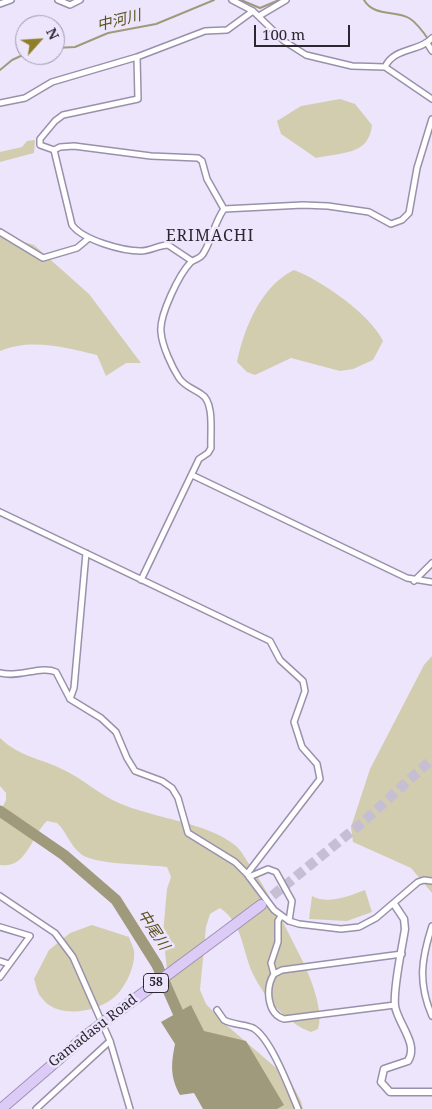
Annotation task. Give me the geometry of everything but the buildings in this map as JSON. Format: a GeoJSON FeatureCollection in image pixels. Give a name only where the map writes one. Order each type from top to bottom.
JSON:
{"type":"FeatureCollection","features":[{"type":"Feature","properties":{"kind":"highway","name":"Gamadasu Road"},"geometry":{"type":"LineString","coordinates":[[1,1109],[88,1034],[261,905]]}},
{"type":"Feature","properties":{"kind":"street"},"geometry":{"type":"LineString","coordinates":[[0,4],[11,0]]}},
{"type":"Feature","properties":{"kind":"street"},"geometry":{"type":"LineString","coordinates":[[58,0],[70,5],[80,0]]}},
{"type":"Feature","properties":{"kind":"street"},"geometry":{"type":"LineString","coordinates":[[232,0],[252,10],[284,42],[306,55],[352,66],[385,67],[432,98]]}},
{"type":"Feature","properties":{"kind":"street"},"geometry":{"type":"LineString","coordinates":[[259,16],[286,0]]}},
{"type":"Feature","properties":{"kind":"street"},"geometry":{"type":"LineString","coordinates":[[0,103],[24,98],[52,82],[137,57],[205,31],[227,30],[252,10]]}},
{"type":"Feature","properties":{"kind":"street"},"geometry":{"type":"LineString","coordinates":[[385,67],[402,51],[430,39],[432,51]]}},
{"type":"Feature","properties":{"kind":"street"},"geometry":{"type":"LineString","coordinates":[[137,57],[138,99],[63,116],[55,121],[39,141],[42,148],[54,150],[74,146],[151,156],[198,158],[202,162],[207,179],[224,209]]}},
{"type":"Feature","properties":{"kind":"street"},"geometry":{"type":"LineString","coordinates":[[224,209],[303,205],[328,206],[369,212],[391,224],[402,220],[408,213],[417,168],[432,119]]}},
{"type":"Feature","properties":{"kind":"street"},"geometry":{"type":"LineString","coordinates":[[54,150],[72,225],[78,233],[89,238],[141,251],[168,245],[192,261]]}},
{"type":"Feature","properties":{"kind":"street"},"geometry":{"type":"LineString","coordinates":[[141,580],[199,460],[211,448],[209,402],[204,395],[186,385],[178,377],[161,331],[165,311],[175,288],[192,261],[202,257],[211,239],[218,217],[224,209]]}},
{"type":"Feature","properties":{"kind":"street"},"geometry":{"type":"LineString","coordinates":[[0,232],[43,258],[77,248],[89,238]]}},
{"type":"Feature","properties":{"kind":"street"},"geometry":{"type":"LineString","coordinates":[[192,475],[414,581],[432,582]]}},
{"type":"Feature","properties":{"kind":"street"},"geometry":{"type":"LineString","coordinates":[[0,512],[270,641],[280,660],[303,681],[305,691],[294,722],[302,747],[318,764],[320,779],[248,876]]}},
{"type":"Feature","properties":{"kind":"street"},"geometry":{"type":"LineString","coordinates":[[70,699],[74,688],[86,553]]}},
{"type":"Feature","properties":{"kind":"street"},"geometry":{"type":"LineString","coordinates":[[414,581],[432,563]]}},
{"type":"Feature","properties":{"kind":"street"},"geometry":{"type":"LineString","coordinates":[[0,673],[20,675],[51,669],[60,676],[70,699],[113,728],[119,736],[126,758],[135,771],[162,781],[172,788],[178,798],[185,826],[193,838],[218,850],[248,876],[281,916],[289,921],[310,926],[350,929],[368,923],[394,904],[418,882],[424,880],[432,881]]}},
{"type":"Feature","properties":{"kind":"street"},"geometry":{"type":"LineString","coordinates":[[248,876],[268,869],[276,872],[292,901],[289,921]]}},
{"type":"Feature","properties":{"kind":"street"},"geometry":{"type":"LineString","coordinates":[[0,896],[55,933],[66,944],[82,974],[110,1041],[130,1109]]}},
{"type":"Feature","properties":{"kind":"street"},"geometry":{"type":"LineString","coordinates":[[394,904],[402,914],[405,924],[395,1005],[401,1024],[411,1044],[412,1053],[408,1061],[384,1069],[381,1082],[390,1092],[432,1092]]}},
{"type":"Feature","properties":{"kind":"street"},"geometry":{"type":"LineString","coordinates":[[281,916],[278,921],[277,946],[271,963],[274,974],[269,987],[271,1010],[276,1017],[284,1020],[395,1005]]}},
{"type":"Feature","properties":{"kind":"street"},"geometry":{"type":"LineString","coordinates":[[432,926],[421,972],[424,996],[432,1016]]}},
{"type":"Feature","properties":{"kind":"street"},"geometry":{"type":"LineString","coordinates":[[0,927],[30,936],[0,977]]}},
{"type":"Feature","properties":{"kind":"street"},"geometry":{"type":"LineString","coordinates":[[274,974],[286,969],[402,954]]}},
{"type":"Feature","properties":{"kind":"street"},"geometry":{"type":"LineString","coordinates":[[0,961],[9,964]]}},
{"type":"Feature","properties":{"kind":"street"},"geometry":{"type":"LineString","coordinates":[[217,1010],[224,1020],[252,1027],[261,1035],[282,1070],[298,1109]]}},
{"type":"Feature","properties":{"kind":"street"},"geometry":{"type":"LineString","coordinates":[[36,1109],[110,1041]]}},
{"type":"Feature","properties":{"kind":"shaded area"},"geometry":{"type":"Polygon","coordinates":[[[340,99],[355,104],[372,125],[370,135],[360,147],[344,153],[316,158],[281,134],[277,121],[301,106],[340,99]]]}},
{"type":"Feature","properties":{"kind":"shaded area"},"geometry":{"type":"Polygon","coordinates":[[[35,140],[34,153],[0,162],[0,152],[22,147],[27,141],[35,140]]]}},
{"type":"Feature","properties":{"kind":"shaded area"},"geometry":{"type":"Polygon","coordinates":[[[0,235],[34,245],[89,294],[141,363],[126,363],[106,376],[97,355],[85,352],[36,344],[12,347],[0,351],[0,235]]]}},
{"type":"Feature","properties":{"kind":"shaded area"},"geometry":{"type":"Polygon","coordinates":[[[294,270],[331,290],[368,320],[383,341],[373,360],[353,369],[340,371],[291,358],[255,375],[247,372],[237,362],[249,322],[263,297],[282,277],[294,270]]]}},
{"type":"Feature","properties":{"kind":"shaded area"},"geometry":{"type":"Polygon","coordinates":[[[432,656],[432,893],[411,868],[353,842],[351,827],[370,769],[424,665],[432,656]]]}},
{"type":"Feature","properties":{"kind":"shaded area"},"geometry":{"type":"Polygon","coordinates":[[[0,738],[23,754],[64,770],[119,803],[196,826],[225,838],[240,850],[269,895],[305,967],[317,1000],[320,1021],[318,1029],[311,1032],[302,1028],[285,1016],[270,1001],[254,976],[242,939],[234,922],[220,908],[210,914],[206,927],[200,990],[206,1004],[224,1023],[289,1079],[301,1101],[303,1109],[250,1109],[180,1042],[170,998],[163,933],[167,889],[171,877],[167,867],[109,862],[88,858],[77,851],[57,823],[47,821],[41,827],[23,857],[9,865],[0,865],[0,812],[6,800],[6,793],[0,786],[0,738]]]}},
{"type":"Feature","properties":{"kind":"shaded area"},"geometry":{"type":"Polygon","coordinates":[[[365,890],[372,912],[347,921],[309,919],[312,896],[318,899],[332,900],[365,890]]]}},
{"type":"Feature","properties":{"kind":"shaded area"},"geometry":{"type":"Polygon","coordinates":[[[92,925],[129,937],[134,949],[134,957],[128,978],[121,990],[112,999],[95,1008],[75,1012],[56,1009],[48,1004],[40,995],[34,979],[49,950],[70,933],[92,925]]]}},
{"type":"Feature","properties":{"kind":"shaded area"},"geometry":{"type":"Polygon","coordinates":[[[191,1005],[204,1031],[246,1041],[284,1105],[277,1109],[203,1109],[194,1093],[180,1095],[174,1082],[172,1070],[175,1044],[161,1022],[191,1005]]]}},
{"type":"Feature","properties":{"kind":"waterway","name":"中河川"},"geometry":{"type":"LineString","coordinates":[[65,48],[75,47],[108,33],[156,24],[214,0]]}},
{"type":"Feature","properties":{"kind":"waterway","name":"中河川"},"geometry":{"type":"LineString","coordinates":[[241,0],[260,8],[279,0]]}},
{"type":"Feature","properties":{"kind":"waterway","name":"中河川"},"geometry":{"type":"LineString","coordinates":[[364,0],[373,9],[409,18],[425,34],[432,45]]}},
{"type":"Feature","properties":{"kind":"waterway","name":"中河川"},"geometry":{"type":"LineString","coordinates":[[0,70],[15,59]]}},
{"type":"Feature","properties":{"kind":"waterway","name":"中尾川"},"geometry":{"type":"LineString","coordinates":[[0,811],[64,855],[116,900],[157,965],[183,1024]]}},
{"type":"Feature","properties":{"kind":"tunnel"},"geometry":{"type":"LineString","coordinates":[[261,905],[363,822],[432,759]]}},
{"type":"Feature","properties":{"kind":"district","name":"ERIMACHI"},"geometry":{"type":"Point","coordinates":[210,236]}}]}
